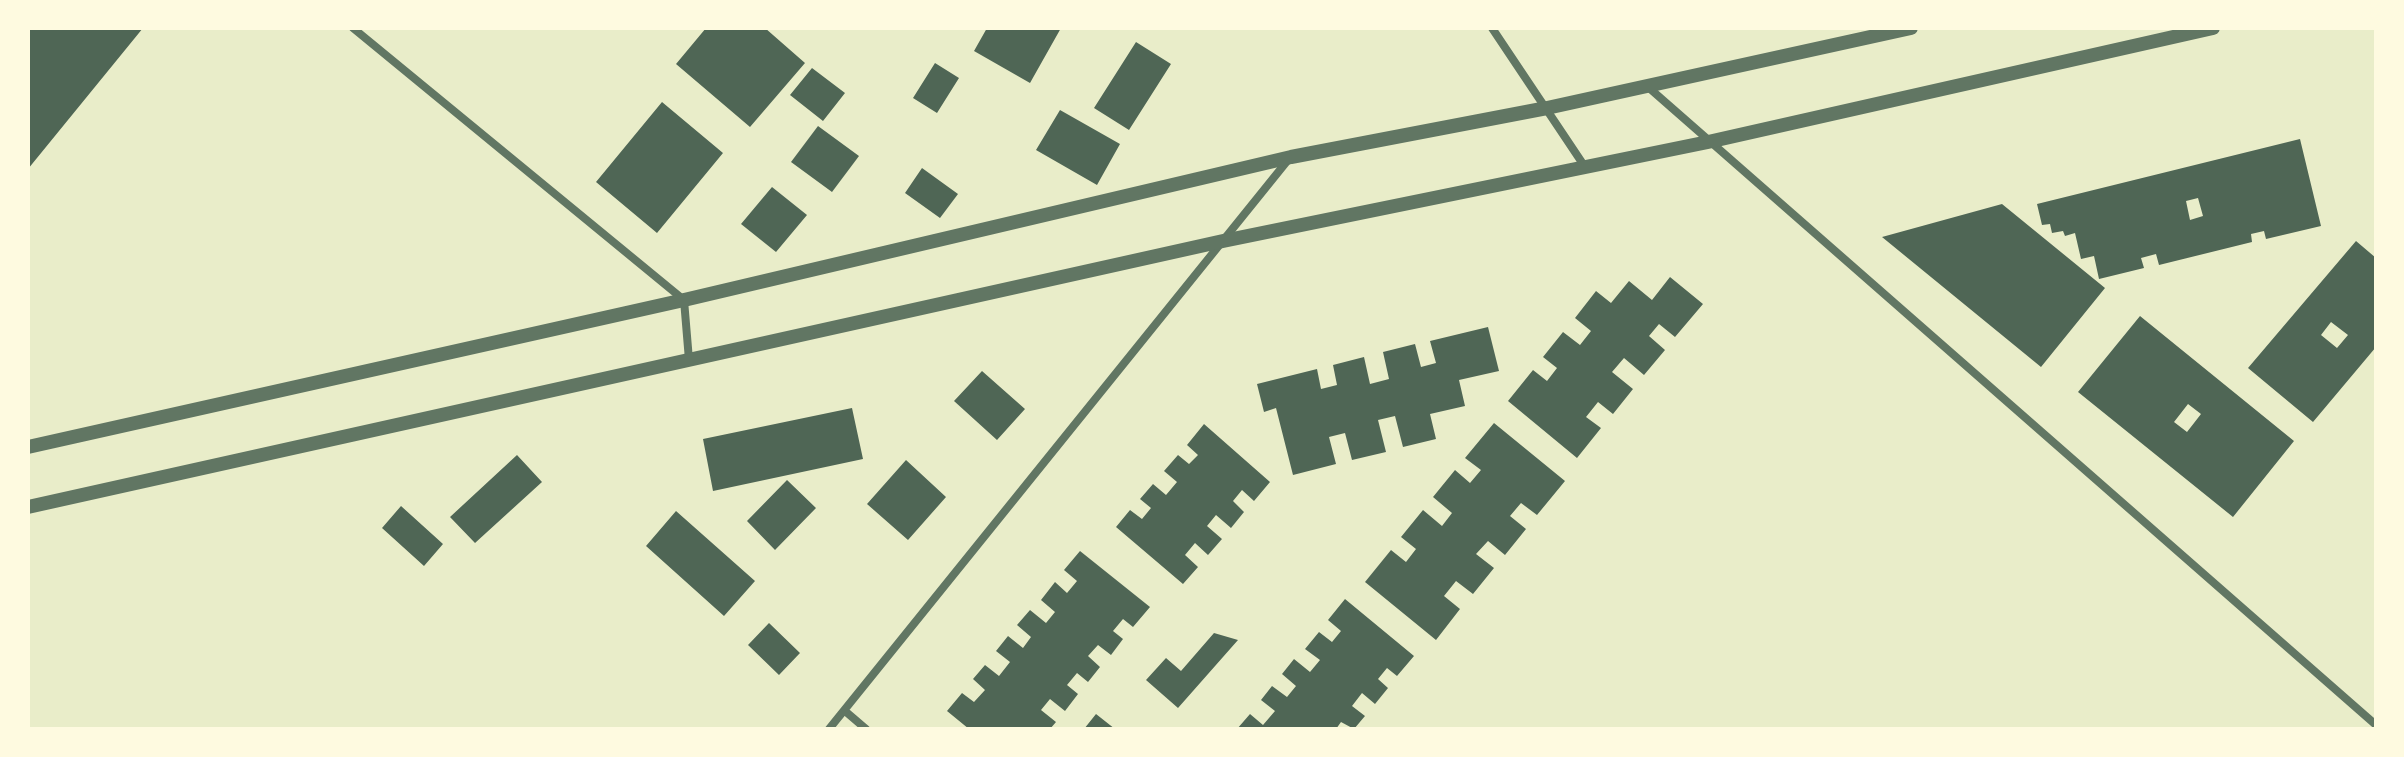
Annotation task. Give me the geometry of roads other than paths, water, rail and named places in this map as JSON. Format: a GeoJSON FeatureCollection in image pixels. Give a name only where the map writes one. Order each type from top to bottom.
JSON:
{"type":"FeatureCollection","features":[{"type":"Feature","properties":{"kind":"street"},"geometry":{"type":"LineString","coordinates":[[353,28],[684,300],[689,360]]}},
{"type":"Feature","properties":{"kind":"street"},"geometry":{"type":"LineString","coordinates":[[1492,28],[1586,168]]}},
{"type":"Feature","properties":{"kind":"street"},"geometry":{"type":"LineString","coordinates":[[28,447],[684,300],[1291,157],[1648,87],[1911,28]]}},
{"type":"Feature","properties":{"kind":"street"},"geometry":{"type":"LineString","coordinates":[[28,507],[1223,241],[1708,142],[2213,28]]}},
{"type":"Feature","properties":{"kind":"street"},"geometry":{"type":"LineString","coordinates":[[1648,87],[2376,725]]}},
{"type":"Feature","properties":{"kind":"street"},"geometry":{"type":"LineString","coordinates":[[829,729],[1291,157]]}},
{"type":"Feature","properties":{"kind":"street"},"geometry":{"type":"LineString","coordinates":[[845,711],[866,729]]}}]}
